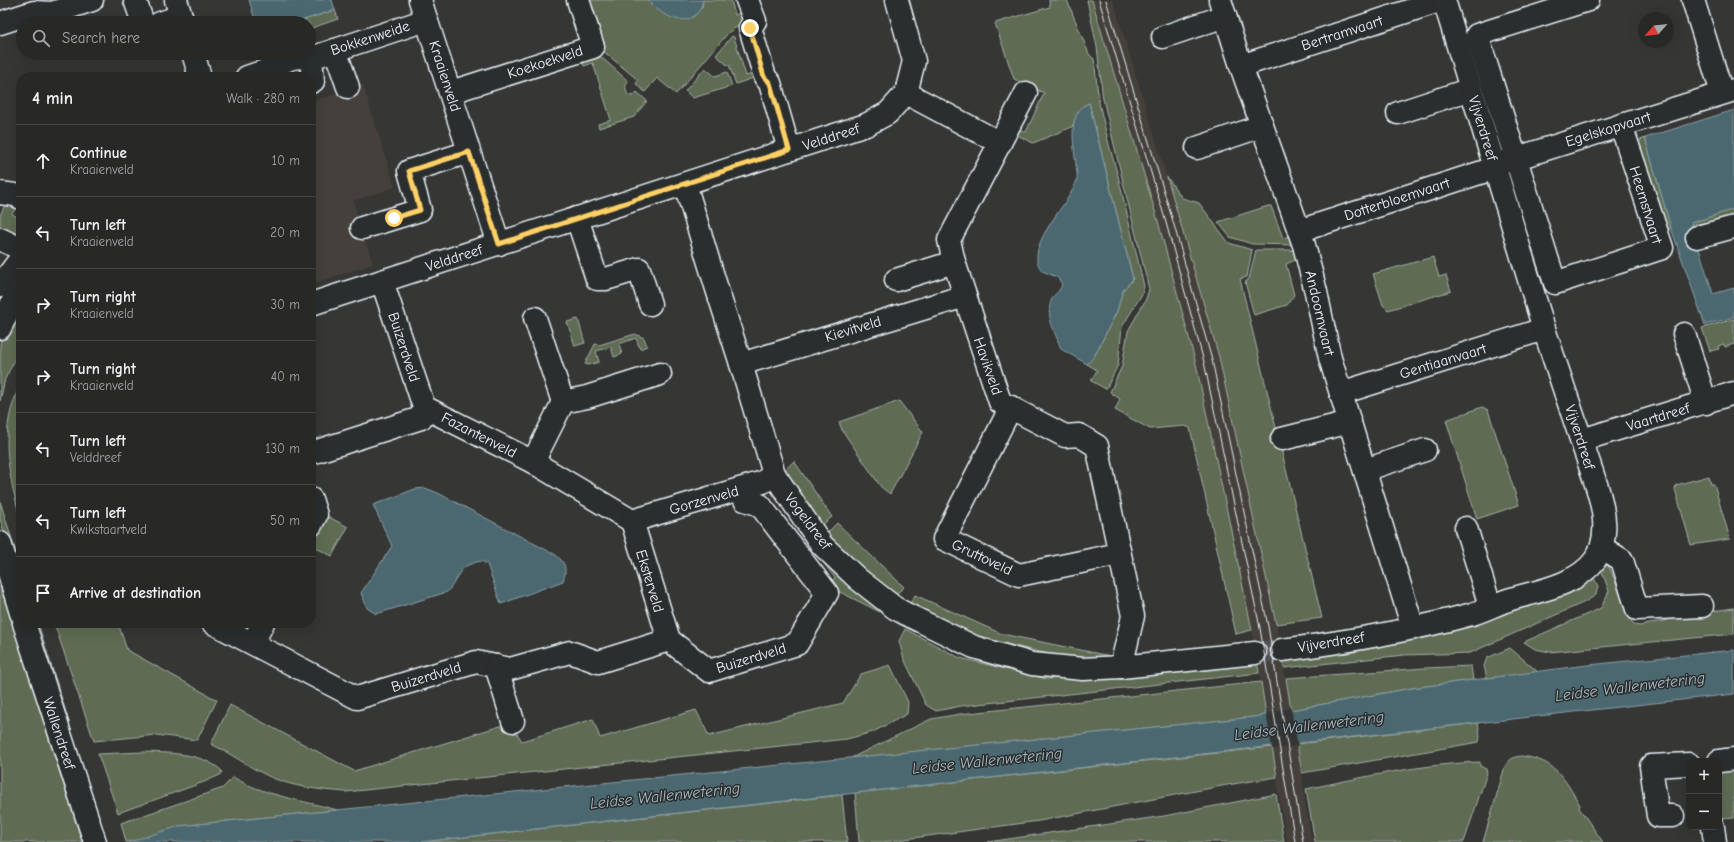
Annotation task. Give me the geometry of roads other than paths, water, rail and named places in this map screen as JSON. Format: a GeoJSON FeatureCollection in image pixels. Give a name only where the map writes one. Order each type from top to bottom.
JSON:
{"type":"FeatureCollection","features":[{"type":"Feature","properties":{"kind":"street"},"geometry":{"type":"LineString","coordinates":[[0,22],[39,6],[52,13],[92,0]]}},
{"type":"Feature","properties":{"kind":"street"},"geometry":{"type":"LineString","coordinates":[[135,0],[141,16]]}},
{"type":"Feature","properties":{"kind":"street","name":"Koekoekveld"},"geometry":{"type":"LineString","coordinates":[[451,92],[593,47],[578,0]]}},
{"type":"Feature","properties":{"kind":"street"},"geometry":{"type":"LineString","coordinates":[[747,0],[755,21],[750,28],[764,77],[770,83],[789,150]]}},
{"type":"Feature","properties":{"kind":"street","name":"Velddreef"},"geometry":{"type":"LineString","coordinates":[[316,302],[866,126],[888,114],[906,93],[914,62],[897,0]]}},
{"type":"Feature","properties":{"kind":"street","name":"Bertramvaart"},"geometry":{"type":"LineString","coordinates":[[1241,66],[1443,0]]}},
{"type":"Feature","properties":{"kind":"street","name":"Vijverdreef"},"geometry":{"type":"LineString","coordinates":[[1282,650],[1322,645],[1413,628],[1474,613],[1490,606],[1563,583],[1580,574],[1594,560],[1601,547],[1604,524],[1603,509],[1582,440],[1544,329],[1443,0]]}},
{"type":"Feature","properties":{"kind":"street"},"geometry":{"type":"LineString","coordinates":[[1515,159],[1477,35],[1588,0]]}},
{"type":"Feature","properties":{"kind":"street"},"geometry":{"type":"LineString","coordinates":[[1693,0],[1728,91]]}},
{"type":"Feature","properties":{"kind":"street"},"geometry":{"type":"LineString","coordinates":[[1163,37],[1223,8]]}},
{"type":"Feature","properties":{"kind":"street","name":"Andoornvaart"},"geometry":{"type":"LineString","coordinates":[[1223,8],[1241,66],[1299,232],[1316,292],[1330,358],[1413,628]]}},
{"type":"Feature","properties":{"kind":"street","name":"Kraaienveld"},"geometry":{"type":"LineString","coordinates":[[423,10],[451,92],[499,244]]}},
{"type":"Feature","properties":{"kind":"street","name":"Bokkenweide"},"geometry":{"type":"LineString","coordinates":[[316,56],[335,50],[423,10]]}},
{"type":"Feature","properties":{"kind":"street"},"geometry":{"type":"LineString","coordinates":[[335,50],[348,87]]}},
{"type":"Feature","properties":{"kind":"street"},"geometry":{"type":"LineString","coordinates":[[195,60],[199,72]]}},
{"type":"Feature","properties":{"kind":"street","name":"Bokkenweide"},"geometry":{"type":"LineString","coordinates":[[275,72],[282,62],[287,60]]}},
{"type":"Feature","properties":{"kind":"street"},"geometry":{"type":"LineString","coordinates":[[311,60],[312,72]]}},
{"type":"Feature","properties":{"kind":"street"},"geometry":{"type":"LineString","coordinates":[[1398,113],[1471,89]]}},
{"type":"Feature","properties":{"kind":"street","name":"Egelskopvaart"},"geometry":{"type":"LineString","coordinates":[[1495,166],[1728,91]]}},
{"type":"Feature","properties":{"kind":"street"},"geometry":{"type":"LineString","coordinates":[[906,93],[1000,143]]}},
{"type":"Feature","properties":{"kind":"street","name":"Havikveld"},"geometry":{"type":"LineString","coordinates":[[1026,93],[949,240],[954,262],[1000,402],[1065,436],[1079,435],[1097,446],[1133,616],[1121,667]]}},
{"type":"Feature","properties":{"kind":"street","name":"Heemstvaart"},"geometry":{"type":"LineString","coordinates":[[1515,159],[1555,283],[1602,268],[1662,248],[1620,125]]}},
{"type":"Feature","properties":{"kind":"street"},"geometry":{"type":"LineString","coordinates":[[1197,148],[1262,126]]}},
{"type":"Feature","properties":{"kind":"street"},"geometry":{"type":"LineString","coordinates":[[362,228],[420,210],[409,171],[469,152]]}},
{"type":"Feature","properties":{"kind":"street","name":"Dotterbloemvaart"},"geometry":{"type":"LineString","coordinates":[[1299,232],[1348,214],[1495,166]]}},
{"type":"Feature","properties":{"kind":"street","name":"Vogeldreef"},"geometry":{"type":"LineString","coordinates":[[685,184],[774,474],[822,545],[858,578],[900,611],[974,647],[1032,664],[1083,669],[1121,667]]}},
{"type":"Feature","properties":{"kind":"street"},"geometry":{"type":"LineString","coordinates":[[0,193],[16,196]]}},
{"type":"Feature","properties":{"kind":"street"},"geometry":{"type":"LineString","coordinates":[[577,218],[597,279],[606,279],[639,269],[650,304]]}},
{"type":"Feature","properties":{"kind":"street"},"geometry":{"type":"LineString","coordinates":[[1698,237],[1734,227]]}},
{"type":"Feature","properties":{"kind":"street"},"geometry":{"type":"LineString","coordinates":[[0,238],[16,262]]}},
{"type":"Feature","properties":{"kind":"street"},"geometry":{"type":"LineString","coordinates":[[896,280],[954,262]]}},
{"type":"Feature","properties":{"kind":"street"},"geometry":{"type":"LineString","coordinates":[[0,286],[16,264]]}},
{"type":"Feature","properties":{"kind":"street"},"geometry":{"type":"LineString","coordinates":[[0,328],[16,267]]}},
{"type":"Feature","properties":{"kind":"street","name":"Buizerdveld"},"geometry":{"type":"LineString","coordinates":[[382,281],[424,407]]}},
{"type":"Feature","properties":{"kind":"street","name":"Kievitveld"},"geometry":{"type":"LineString","coordinates":[[741,364],[965,296]]}},
{"type":"Feature","properties":{"kind":"street"},"geometry":{"type":"LineString","coordinates":[[535,318],[564,402],[586,397],[660,374]]}},
{"type":"Feature","properties":{"kind":"street","name":"Gentiaanvaart"},"geometry":{"type":"LineString","coordinates":[[1341,393],[1544,329]]}},
{"type":"Feature","properties":{"kind":"street"},"geometry":{"type":"LineString","coordinates":[[1684,334],[1706,402]]}},
{"type":"Feature","properties":{"kind":"street","name":"Vaartdreef"},"geometry":{"type":"LineString","coordinates":[[1582,440],[1734,393]]}},
{"type":"Feature","properties":{"kind":"street","name":"Fazantenveld"},"geometry":{"type":"LineString","coordinates":[[533,462],[564,402]]}},
{"type":"Feature","properties":{"kind":"street"},"geometry":{"type":"LineString","coordinates":[[316,451],[421,418],[424,407]]}},
{"type":"Feature","properties":{"kind":"street","name":"Fazantenveld"},"geometry":{"type":"LineString","coordinates":[[424,407],[533,462],[632,520]]}},
{"type":"Feature","properties":{"kind":"street","name":"Gruttoveld"},"geometry":{"type":"LineString","coordinates":[[1011,407],[944,539],[1019,575],[1119,554]]}},
{"type":"Feature","properties":{"kind":"street"},"geometry":{"type":"LineString","coordinates":[[1282,439],[1350,422]]}},
{"type":"Feature","properties":{"kind":"street"},"geometry":{"type":"LineString","coordinates":[[1365,470],[1425,450]]}},
{"type":"Feature","properties":{"kind":"street","name":"Gorzenveld"},"geometry":{"type":"LineString","coordinates":[[632,520],[742,489],[763,482],[774,474]]}},
{"type":"Feature","properties":{"kind":"street","name":"Buizerdveld"},"geometry":{"type":"LineString","coordinates":[[223,628],[357,698],[476,662],[510,669],[570,652],[598,662],[669,640],[709,671],[797,644],[827,593],[760,505],[745,500],[742,489]]}},
{"type":"Feature","properties":{"kind":"street","name":"Eksterveld"},"geometry":{"type":"LineString","coordinates":[[632,520],[669,640]]}},
{"type":"Feature","properties":{"kind":"street"},"geometry":{"type":"LineString","coordinates":[[1466,528],[1490,606]]}},
{"type":"Feature","properties":{"kind":"street"},"geometry":{"type":"LineString","coordinates":[[1601,547],[1622,560],[1637,609],[1702,606]]}},
{"type":"Feature","properties":{"kind":"street"},"geometry":{"type":"LineString","coordinates":[[1,548],[16,597]]}},
{"type":"Feature","properties":{"kind":"street","name":"Wallendreef"},"geometry":{"type":"LineString","coordinates":[[26,628],[95,842]]}},
{"type":"Feature","properties":{"kind":"street"},"geometry":{"type":"LineString","coordinates":[[253,643],[260,628]]}},
{"type":"Feature","properties":{"kind":"street"},"geometry":{"type":"LineString","coordinates":[[1121,667],[1255,654]]}},
{"type":"Feature","properties":{"kind":"street"},"geometry":{"type":"LineString","coordinates":[[496,666],[513,721]]}},
{"type":"Feature","properties":{"kind":"street"},"geometry":{"type":"LineString","coordinates":[[1722,761],[1734,759]]}},
{"type":"Feature","properties":{"kind":"street"},"geometry":{"type":"LineString","coordinates":[[1673,816],[1658,816],[1651,766],[1686,764]]}},
{"type":"Feature","properties":{"kind":"street"},"geometry":{"type":"LineString","coordinates":[[1713,830],[1715,842]]}},
{"type":"Feature","properties":{"kind":"water"},"geometry":{"type":"Polygon","coordinates":[[[249,0],[332,0],[335,10],[316,16],[254,16],[249,0]]]}},
{"type":"Feature","properties":{"kind":"water"},"geometry":{"type":"Polygon","coordinates":[[[649,0],[703,0],[699,10],[694,16],[679,20],[662,13],[649,0]]]}},
{"type":"Feature","properties":{"kind":"water"},"geometry":{"type":"Polygon","coordinates":[[[1089,103],[1133,279],[1123,290],[1117,311],[1094,357],[1087,364],[1061,349],[1051,323],[1049,310],[1053,297],[1062,284],[1057,277],[1042,271],[1037,260],[1041,240],[1073,189],[1077,180],[1073,139],[1074,122],[1082,107],[1089,103]]]}},
{"type":"Feature","properties":{"kind":"water"},"geometry":{"type":"Polygon","coordinates":[[[1734,110],[1734,209],[1691,223],[1713,294],[1734,288],[1734,317],[1705,325],[1671,228],[1645,138],[1734,110]]]}},
{"type":"Feature","properties":{"kind":"water"},"geometry":{"type":"Polygon","coordinates":[[[425,488],[438,493],[556,555],[565,566],[563,581],[501,604],[487,564],[481,561],[472,563],[462,569],[447,592],[376,614],[367,608],[361,593],[392,546],[373,505],[415,489],[425,488]]]}},
{"type":"Feature","properties":{"kind":"water","name":"Leidse Wallenwetering"},"geometry":{"type":"Polygon","coordinates":[[[1734,650],[1734,694],[421,842],[129,842],[179,826],[1253,717],[1412,688],[1579,666],[1734,650]]]}},
{"type":"Feature","properties":{"kind":"tunnel"},"geometry":{"type":"LineString","coordinates":[[1255,653],[1282,650]]}},
{"type":"Feature","properties":{"kind":"tram line"},"geometry":{"type":"LineString","coordinates":[[1099,0],[1165,219],[1204,362],[1260,628],[1295,842]]}},
{"type":"Feature","properties":{"kind":"tram line"},"geometry":{"type":"LineString","coordinates":[[1106,0],[1172,218],[1212,360],[1268,626],[1303,842]]}}]}
